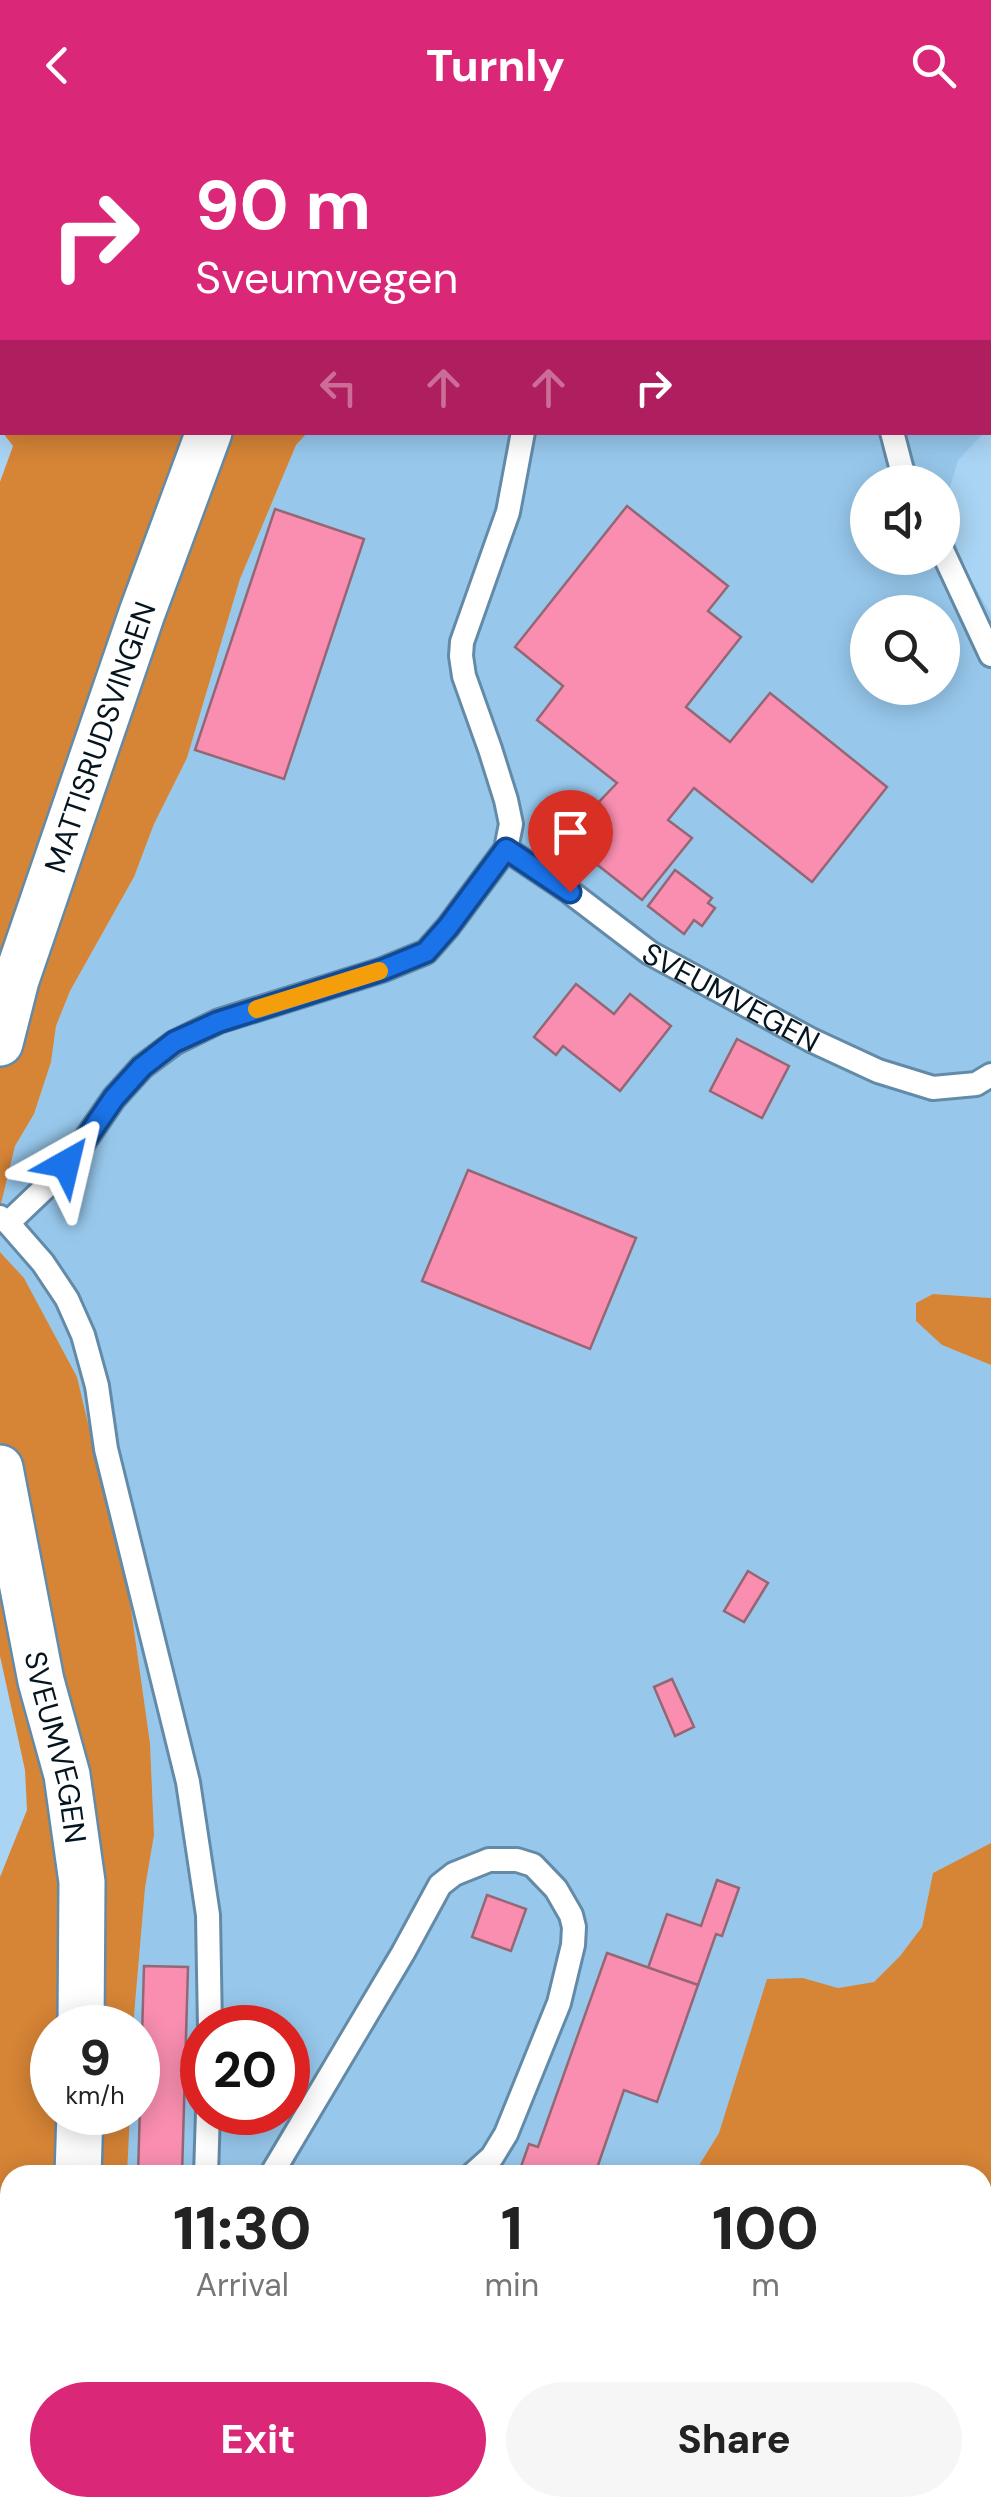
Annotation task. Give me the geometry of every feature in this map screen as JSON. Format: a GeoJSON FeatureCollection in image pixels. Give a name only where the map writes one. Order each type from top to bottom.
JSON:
{"type":"FeatureCollection","features":[{"type":"Feature","properties":{"kind":"street","name":"MATTISRUDSVINGEN"},"geometry":{"type":"LineString","coordinates":[[0,1044],[16,980],[142,613],[208,435]]}},
{"type":"Feature","properties":{"kind":"street","name":"SVEUMVEGEN"},"geometry":{"type":"LineString","coordinates":[[0,1468],[41,1681],[67,1776],[82,1882],[81,2005]]}},
{"type":"Feature","properties":{"kind":"street"},"geometry":{"type":"LineString","coordinates":[[78,2165],[79,2135]]}},
{"type":"Feature","properties":{"kind":"lane"},"geometry":{"type":"LineString","coordinates":[[210,2005],[208,1915],[188,1782],[106,1450],[97,1386],[83,1335],[67,1299],[43,1263],[4,1220],[60,1171],[114,1098],[142,1067],[174,1042],[218,1022],[382,970],[426,952],[506,849],[511,824],[506,800],[464,676],[461,656],[462,642],[508,512],[522,435]]}},
{"type":"Feature","properties":{"kind":"lane"},"geometry":{"type":"LineString","coordinates":[[893,435],[900,465]]}},
{"type":"Feature","properties":{"kind":"lane"},"geometry":{"type":"LineString","coordinates":[[954,575],[991,655]]}},
{"type":"Feature","properties":{"kind":"lane","name":"SVEUMVEGEN"},"geometry":{"type":"LineString","coordinates":[[506,849],[650,954],[878,1072],[933,1088],[976,1084],[991,1075]]}},
{"type":"Feature","properties":{"kind":"lane"},"geometry":{"type":"LineString","coordinates":[[278,2165],[440,1885],[454,1874],[489,1860],[516,1860],[533,1865],[556,1889],[571,1915],[574,1945],[559,2003],[506,2134],[483,2165]]}},
{"type":"Feature","properties":{"kind":"lane"},"geometry":{"type":"LineString","coordinates":[[206,2165],[207,2135]]}},
{"type":"Feature","properties":{"kind":"shaded area"},"geometry":{"type":"Polygon","coordinates":[[[5,435],[305,435],[296,445],[240,579],[187,758],[154,824],[134,877],[70,991],[56,1026],[51,1062],[34,1114],[15,1146],[0,1208],[0,482],[13,446],[5,435]]]}},
{"type":"Feature","properties":{"kind":"shaded area"},"geometry":{"type":"Polygon","coordinates":[[[305,435],[982,435],[957,465],[850,465],[850,575],[960,575],[960,556],[991,614],[991,1298],[933,1294],[916,1303],[916,1320],[942,1345],[991,1365],[991,1843],[933,1873],[922,1927],[874,1982],[838,1988],[803,1978],[699,2165],[127,2165],[129,2135],[160,2135],[160,2005],[135,2005],[145,1888],[154,1835],[150,1743],[129,1595],[77,1377],[24,1278],[0,1252],[0,1208],[15,1146],[34,1114],[51,1062],[56,1026],[70,991],[134,877],[154,824],[187,758],[240,579],[296,445],[305,435]]]}},
{"type":"Feature","properties":{"kind":"shaded area"},"geometry":{"type":"Polygon","coordinates":[[[0,1252],[24,1278],[77,1377],[129,1595],[150,1743],[154,1835],[145,1888],[135,2005],[30,2005],[30,2135],[129,2135],[127,2165],[0,2165],[0,1877],[27,1810],[25,1770],[0,1656],[0,1252]]]}},
{"type":"Feature","properties":{"kind":"shaded area"},"geometry":{"type":"Polygon","coordinates":[[[933,1294],[991,1298],[991,1365],[942,1345],[916,1321],[916,1303],[933,1294]]]}},
{"type":"Feature","properties":{"kind":"shaded area"},"geometry":{"type":"Polygon","coordinates":[[[991,1843],[991,2165],[699,2165],[719,2133],[767,1979],[803,1978],[838,1988],[874,1982],[922,1927],[933,1873],[991,1843]]]}},
{"type":"Feature","properties":{"kind":"building"},"geometry":{"type":"Polygon","coordinates":[[[627,506],[728,586],[708,611],[741,637],[686,707],[730,742],[770,693],[887,787],[812,882],[694,788],[668,820],[692,838],[642,900],[585,855],[604,832],[588,820],[617,783],[537,720],[563,686],[515,647],[627,506]]]}},
{"type":"Feature","properties":{"kind":"building"},"geometry":{"type":"Polygon","coordinates":[[[275,509],[364,539],[284,779],[195,750],[275,509]]]}},
{"type":"Feature","properties":{"kind":"building"},"geometry":{"type":"Polygon","coordinates":[[[675,870],[712,898],[708,903],[715,908],[702,926],[694,920],[684,934],[648,906],[675,870]]]}},
{"type":"Feature","properties":{"kind":"building"},"geometry":{"type":"Polygon","coordinates":[[[576,984],[614,1014],[630,994],[671,1026],[620,1091],[563,1046],[556,1055],[534,1037],[576,984]]]}},
{"type":"Feature","properties":{"kind":"building"},"geometry":{"type":"Polygon","coordinates":[[[737,1039],[789,1066],[762,1118],[710,1091],[737,1039]]]}},
{"type":"Feature","properties":{"kind":"building"},"geometry":{"type":"Polygon","coordinates":[[[468,1170],[636,1238],[590,1349],[422,1281],[468,1170]]]}},
{"type":"Feature","properties":{"kind":"building"},"geometry":{"type":"Polygon","coordinates":[[[748,1571],[768,1583],[744,1622],[724,1611],[748,1571]]]}},
{"type":"Feature","properties":{"kind":"building"},"geometry":{"type":"Polygon","coordinates":[[[672,1679],[694,1727],[675,1736],[654,1687],[672,1679]]]}},
{"type":"Feature","properties":{"kind":"building"},"geometry":{"type":"Polygon","coordinates":[[[717,1880],[739,1888],[722,1936],[716,1934],[698,1985],[648,1968],[667,1914],[701,1926],[717,1880]]]}},
{"type":"Feature","properties":{"kind":"building"},"geometry":{"type":"Polygon","coordinates":[[[487,1895],[526,1909],[511,1951],[472,1937],[487,1895]]]}},
{"type":"Feature","properties":{"kind":"building"},"geometry":{"type":"Polygon","coordinates":[[[607,1953],[698,1985],[657,2102],[624,2090],[598,2165],[522,2165],[529,2144],[538,2147],[607,1953]]]}},
{"type":"Feature","properties":{"kind":"building"},"geometry":{"type":"Polygon","coordinates":[[[144,1966],[188,1967],[187,2005],[180,2005],[182,2165],[138,2165],[139,2135],[160,2135],[160,2005],[143,2005],[144,1966]]]}},
{"type":"Feature","properties":{"kind":"slow traffic"},"geometry":{"type":"LineString","coordinates":[[257,1009],[379,971]]}},
{"type":"Feature","properties":{"kind":"route"},"geometry":{"type":"LineString","coordinates":[[66,1164],[114,1098],[142,1067],[174,1042],[218,1022],[382,970],[426,952],[506,849],[570,892]]}}]}
